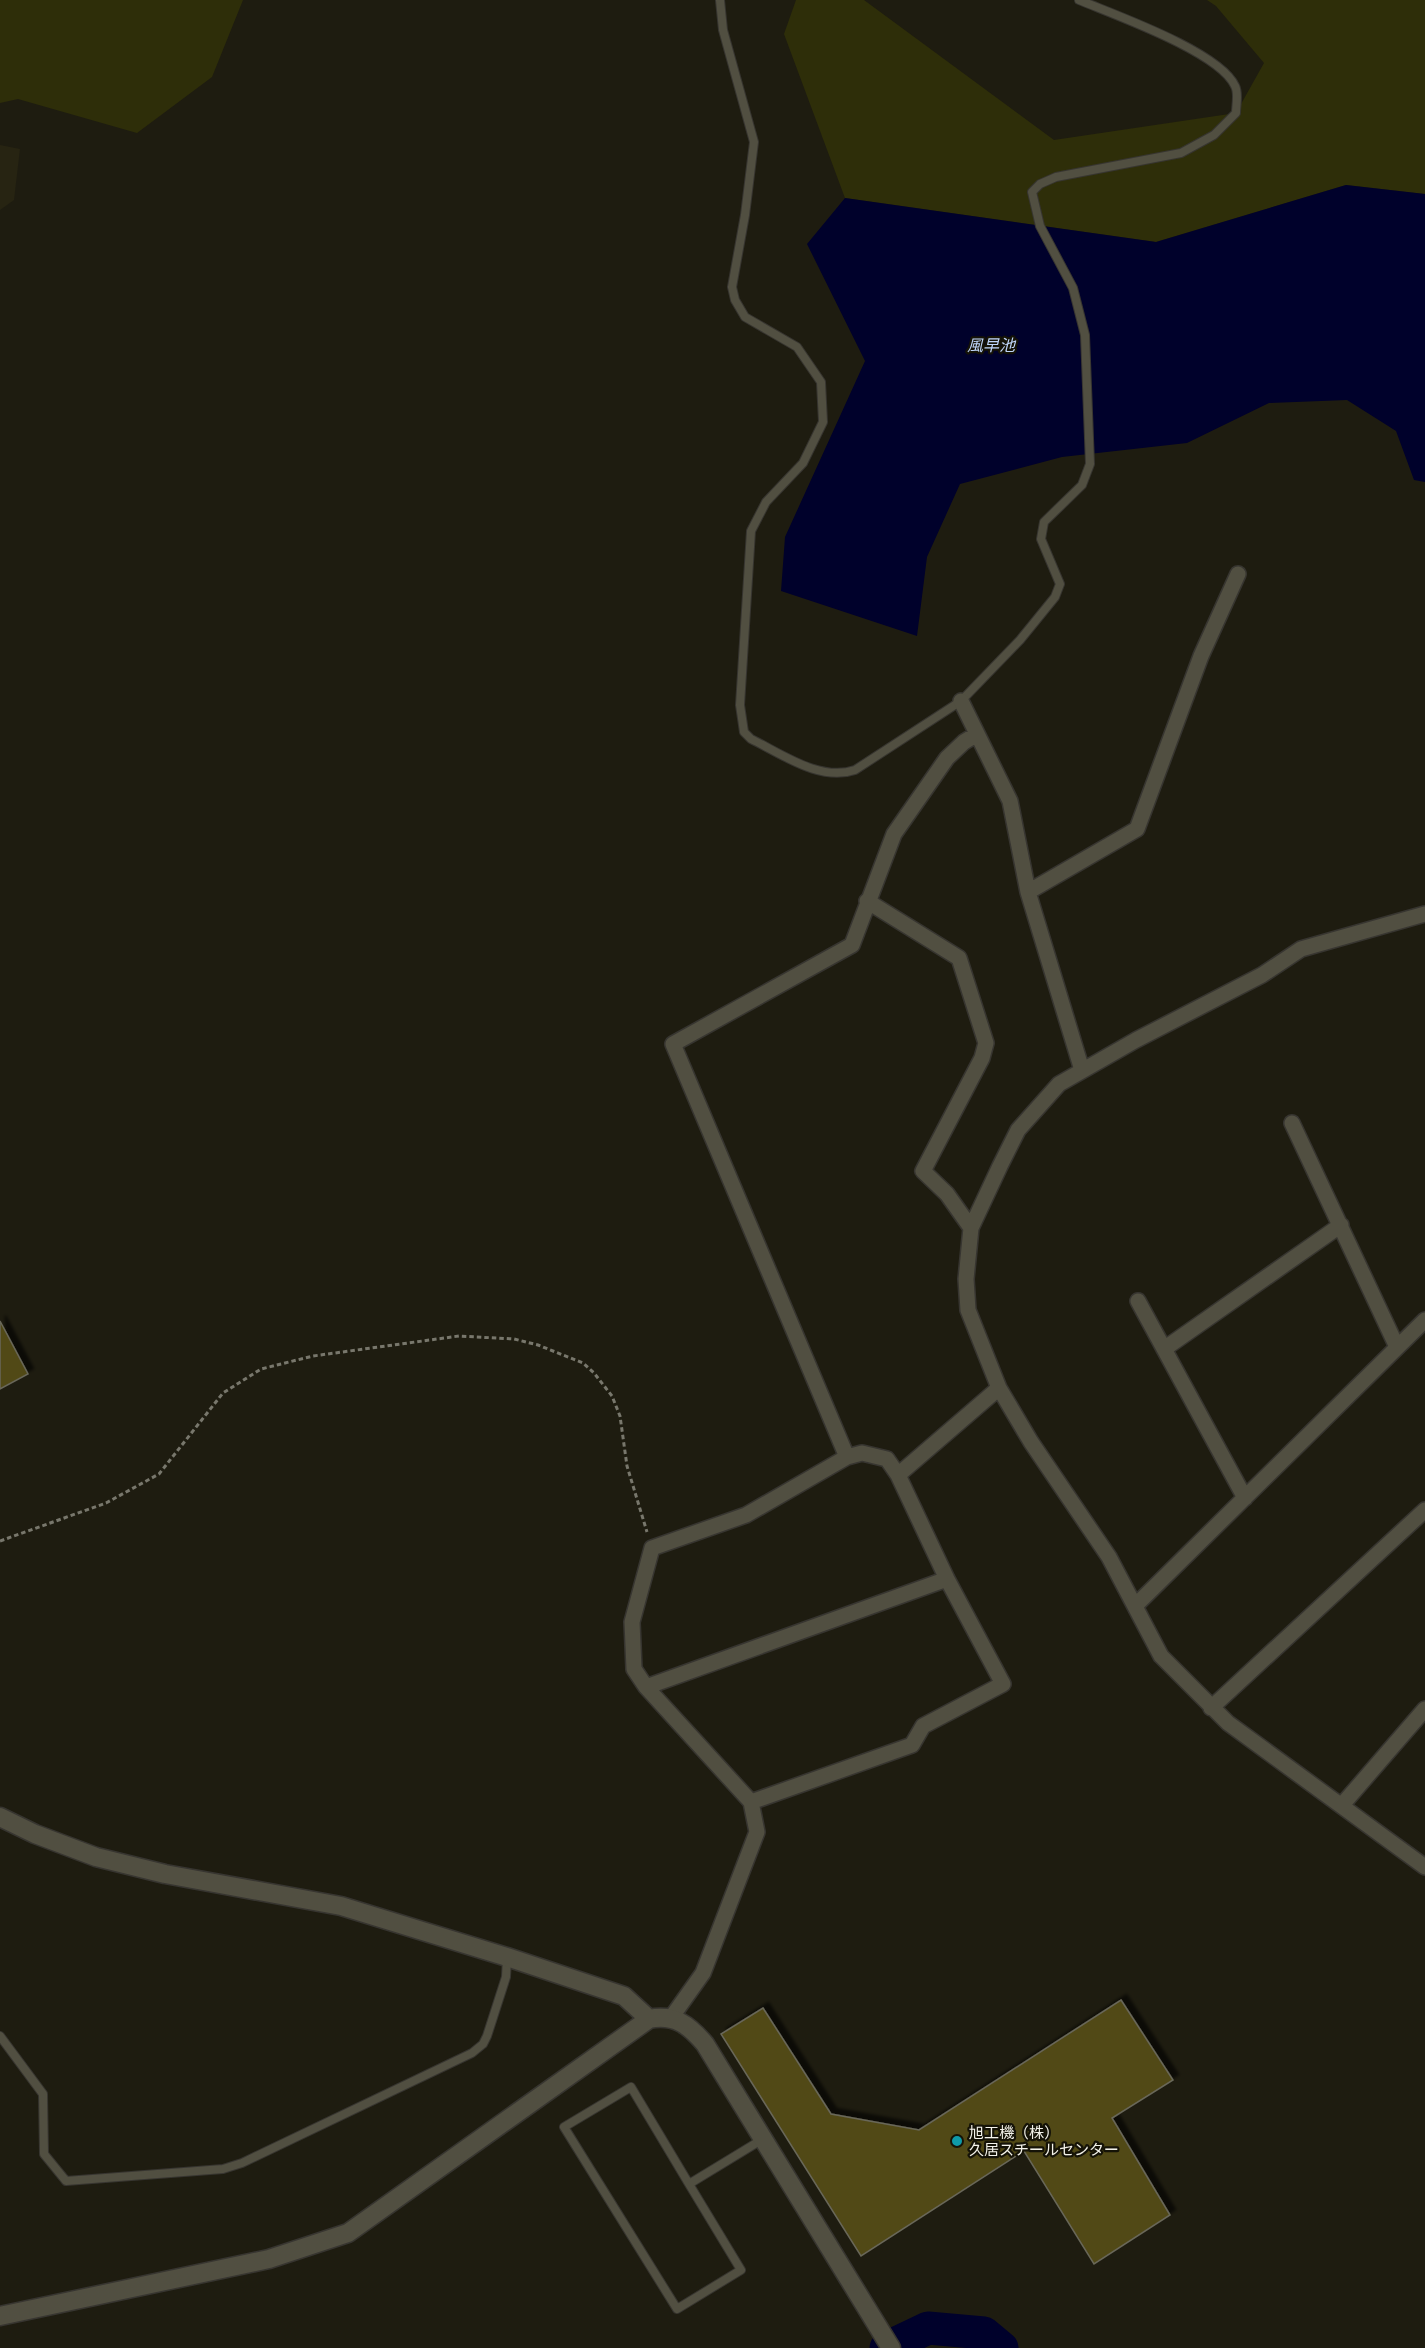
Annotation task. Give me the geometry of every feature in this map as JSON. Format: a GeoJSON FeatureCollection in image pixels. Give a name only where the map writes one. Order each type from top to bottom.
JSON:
{"type":"FeatureCollection","features":[{"type":"Feature","properties":{"kind":"street"},"geometry":{"type":"LineString","coordinates":[[1028,892],[1137,829],[1201,656],[1238,574]]}},
{"type":"Feature","properties":{"kind":"street"},"geometry":{"type":"LineString","coordinates":[[961,701],[1010,801],[1028,892],[1082,1071]]}},
{"type":"Feature","properties":{"kind":"street"},"geometry":{"type":"LineString","coordinates":[[847,1457],[673,1044],[852,945],[894,834],[947,758],[964,742],[977,734]]}},
{"type":"Feature","properties":{"kind":"street"},"geometry":{"type":"LineString","coordinates":[[867,901],[959,958],[966,978],[986,1043],[982,1058],[922,1172],[947,1194],[971,1228]]}},
{"type":"Feature","properties":{"kind":"street"},"geometry":{"type":"LineString","coordinates":[[1425,914],[1301,949],[1262,975],[1059,1084],[1018,1130],[971,1228],[966,1279],[968,1310],[999,1388],[1031,1442],[1110,1557],[1161,1656],[1210,1708],[1425,1867]]}},
{"type":"Feature","properties":{"kind":"street"},"geometry":{"type":"LineString","coordinates":[[1292,1123],[1397,1347]]}},
{"type":"Feature","properties":{"kind":"street"},"geometry":{"type":"LineString","coordinates":[[1164,1348],[1341,1225]]}},
{"type":"Feature","properties":{"kind":"street"},"geometry":{"type":"LineString","coordinates":[[1138,1301],[1245,1498]]}},
{"type":"Feature","properties":{"kind":"street"},"geometry":{"type":"LineString","coordinates":[[1135,1606],[1425,1320]]}},
{"type":"Feature","properties":{"kind":"street"},"geometry":{"type":"LineString","coordinates":[[898,1475],[999,1388]]}},
{"type":"Feature","properties":{"kind":"street"},"geometry":{"type":"LineString","coordinates":[[671,2018],[703,1973],[757,1832],[751,1802],[646,1687],[634,1669],[632,1622],[652,1548],[746,1515],[847,1457],[862,1453],[887,1459],[898,1475],[947,1579],[1003,1684],[923,1726],[912,1745],[751,1802]]}},
{"type":"Feature","properties":{"kind":"street"},"geometry":{"type":"LineString","coordinates":[[1210,1708],[1425,1510]]}},
{"type":"Feature","properties":{"kind":"street"},"geometry":{"type":"LineString","coordinates":[[646,1687],[947,1579]]}},
{"type":"Feature","properties":{"kind":"street"},"geometry":{"type":"LineString","coordinates":[[1342,1805],[1425,1709]]}},
{"type":"Feature","properties":{"kind":"street"},"geometry":{"type":"LineString","coordinates":[[0,1816],[35,1834],[96,1857],[165,1874],[341,1906],[507,1957],[624,1996],[649,2019]]}},
{"type":"Feature","properties":{"kind":"street"},"geometry":{"type":"LineString","coordinates":[[0,2316],[269,2259],[348,2233],[649,2019],[671,2018],[692,2028],[705,2044],[891,2348]]}},
{"type":"Feature","properties":{"kind":"lane"},"geometry":{"type":"LineString","coordinates":[[720,0],[723,30],[754,142],[745,215],[732,287],[746,317],[797,347],[821,382],[823,422],[803,463],[766,502],[751,531],[740,705],[744,732],[751,740],[819,771],[842,775],[855,770],[961,701],[1020,640],[1055,597],[1060,584],[1041,539],[1044,522],[1082,485],[1090,464],[1085,336],[1073,288],[1040,226],[1032,192],[1040,184],[1056,177],[1181,153],[1214,135],[1236,113],[1237,88],[1230,77],[1191,49],[1079,0]]}},
{"type":"Feature","properties":{"kind":"lane"},"geometry":{"type":"LineString","coordinates":[[0,2036],[43,2094],[44,2154],[66,2181],[223,2169],[242,2163],[472,2053],[483,2044],[487,2036],[506,1977],[507,1957]]}},
{"type":"Feature","properties":{"kind":"lane"},"geometry":{"type":"LineString","coordinates":[[631,2087],[689,2184],[741,2270],[677,2309],[564,2127],[631,2087]]}},
{"type":"Feature","properties":{"kind":"lane"},"geometry":{"type":"LineString","coordinates":[[689,2184],[764,2138]]}},
{"type":"Feature","properties":{"kind":"path"},"geometry":{"type":"LineString","coordinates":[[0,1541],[106,1503],[159,1474],[223,1394],[261,1369],[313,1356],[459,1336],[514,1339],[538,1345],[583,1363],[594,1373],[612,1396],[620,1416],[627,1466],[652,1548]]}},
{"type":"Feature","properties":{"kind":"shaded area"},"geometry":{"type":"Polygon","coordinates":[[[0,0],[243,0],[212,77],[137,133],[18,99],[0,103],[0,0]]]}},
{"type":"Feature","properties":{"kind":"shaded area"},"geometry":{"type":"Polygon","coordinates":[[[796,0],[864,0],[1054,140],[1236,113],[1264,63],[1216,6],[1207,0],[1425,0],[1425,194],[1346,185],[1156,242],[845,198],[784,34],[796,0]]]}},
{"type":"Feature","properties":{"kind":"shaded area"},"geometry":{"type":"Polygon","coordinates":[[[0,145],[20,149],[14,200],[0,210],[0,145]]]}},
{"type":"Feature","properties":{"kind":"water","name":"風早池"},"geometry":{"type":"Polygon","coordinates":[[[1346,185],[1425,194],[1425,482],[1414,480],[1396,431],[1347,400],[1269,403],[1187,443],[1062,457],[960,484],[927,557],[917,636],[781,591],[785,537],[865,361],[807,244],[845,198],[1156,242],[1346,185]]]}},
{"type":"Feature","properties":{"kind":"building"},"geometry":{"type":"Polygon","coordinates":[[[0,1321],[28,1374],[0,1389],[0,1321]]]}},
{"type":"Feature","properties":{"kind":"building","name":"旭工機（株） 久居スチールセンター"},"geometry":{"type":"Polygon","coordinates":[[[1121,2000],[1173,2080],[1112,2118],[1170,2215],[1094,2264],[1024,2151],[861,2256],[721,2034],[763,2008],[831,2114],[919,2130],[1121,2000]]]}},
{"type":"Feature","properties":{"kind":"waterway"},"geometry":{"type":"LineString","coordinates":[[886,2348],[928,2328],[984,2333],[1002,2348]]}},
{"type":"Feature","properties":{"kind":"place","name":"旭工機（株） 久居スチールセンター"},"geometry":{"type":"Point","coordinates":[957,2141]}}]}
